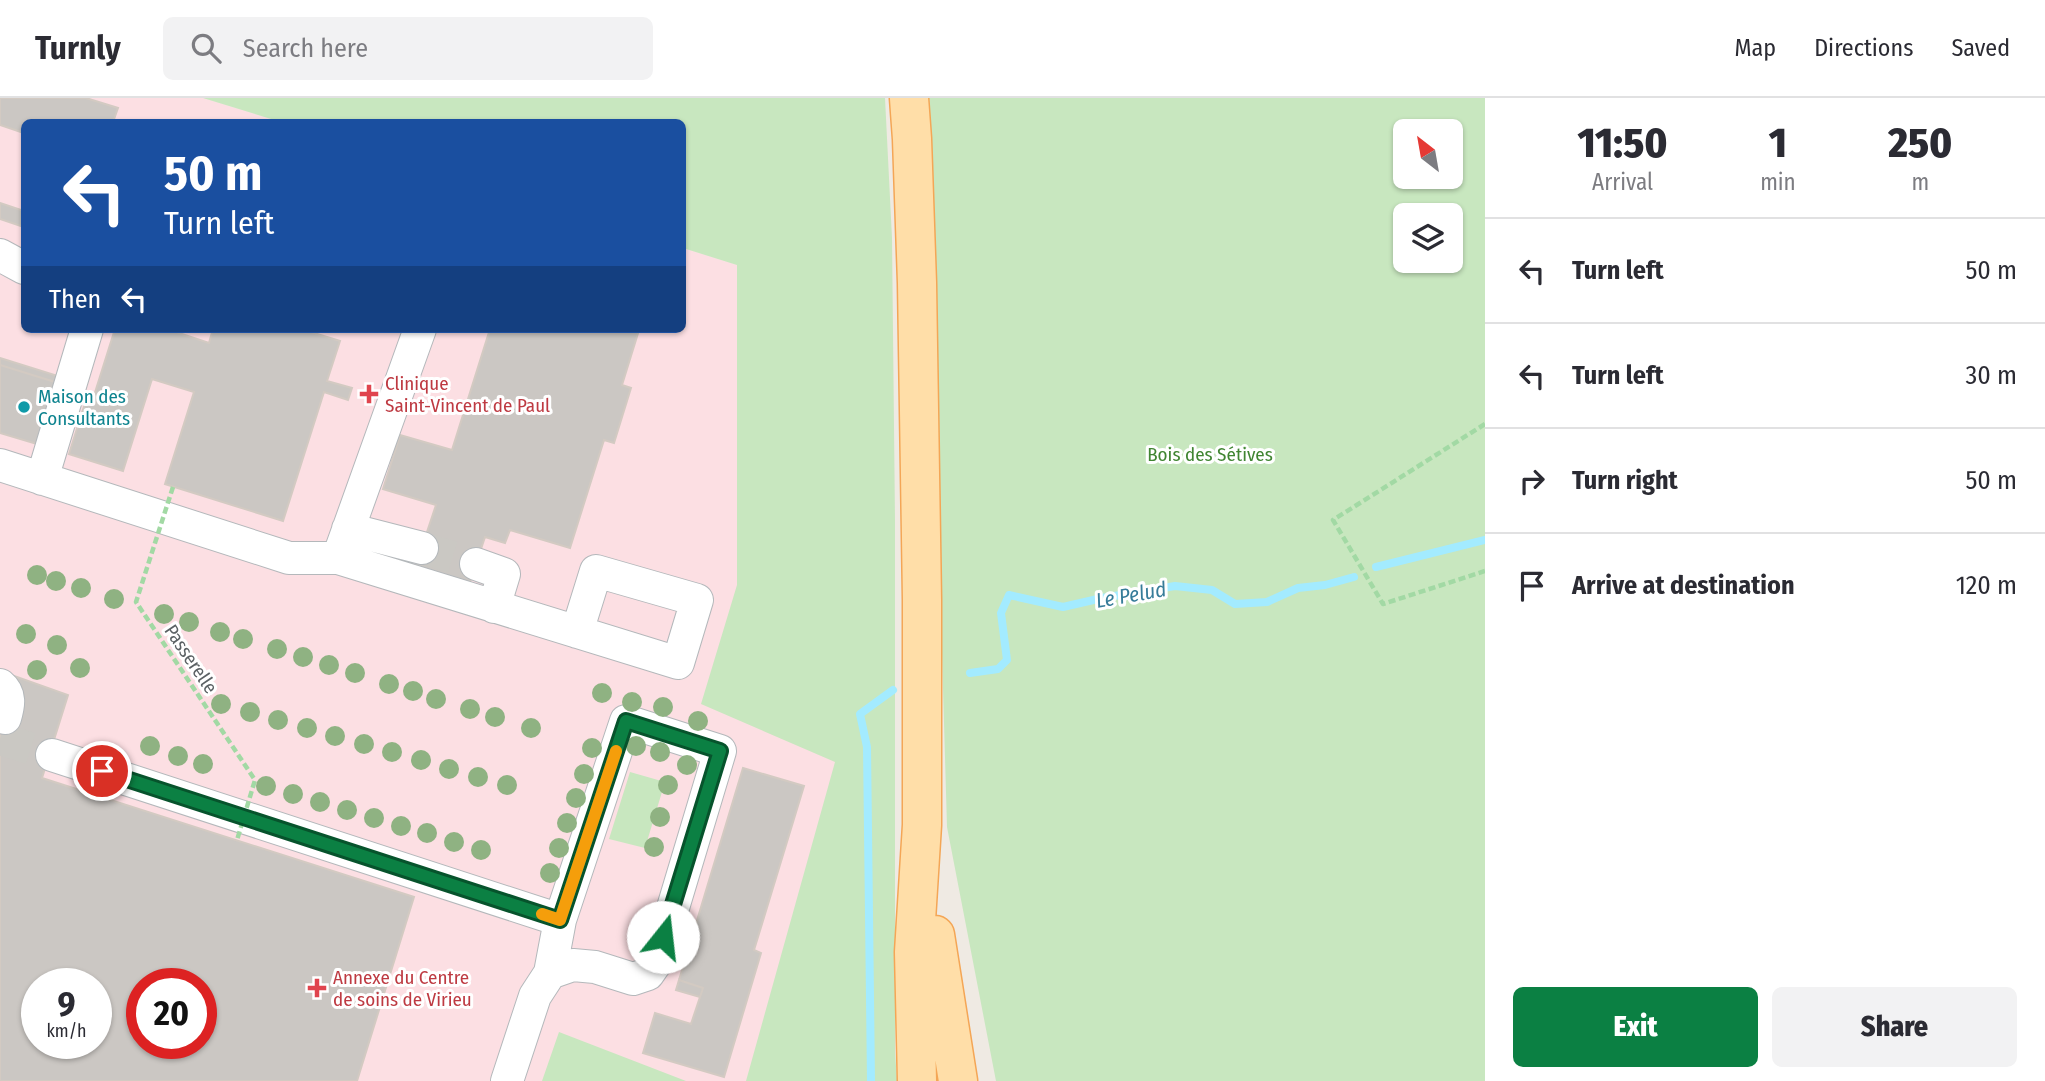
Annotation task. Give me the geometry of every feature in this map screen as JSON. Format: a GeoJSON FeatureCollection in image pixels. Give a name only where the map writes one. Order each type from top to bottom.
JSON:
{"type":"FeatureCollection","features":[{"type":"Feature","properties":{"kind":"main road"},"geometry":{"type":"LineString","coordinates":[[909,98],[917,311],[922,600],[922,825],[914,952],[917,1081]]}},
{"type":"Feature","properties":{"kind":"main road"},"geometry":{"type":"LineString","coordinates":[[922,825],[936,949],[958,1081]]}},
{"type":"Feature","properties":{"kind":"lane"},"geometry":{"type":"LineString","coordinates":[[0,255],[21,266]]}},
{"type":"Feature","properties":{"kind":"lane"},"geometry":{"type":"LineString","coordinates":[[43,479],[86,333]]}},
{"type":"Feature","properties":{"kind":"lane"},"geometry":{"type":"LineString","coordinates":[[343,544],[419,333]]}},
{"type":"Feature","properties":{"kind":"lane"},"geometry":{"type":"LineString","coordinates":[[0,465],[289,558],[343,544],[422,548]]}},
{"type":"Feature","properties":{"kind":"lane"},"geometry":{"type":"LineString","coordinates":[[343,544],[494,607],[577,632]]}},
{"type":"Feature","properties":{"kind":"lane"},"geometry":{"type":"LineString","coordinates":[[476,564],[504,574],[494,607]]}},
{"type":"Feature","properties":{"kind":"lane"},"geometry":{"type":"LineString","coordinates":[[0,685],[4,687],[10,703],[5,718]]}},
{"type":"Feature","properties":{"kind":"lane"},"geometry":{"type":"LineString","coordinates":[[507,1081],[534,996],[550,973],[560,920],[626,721],[720,751],[657,961],[648,974],[633,979],[595,967],[573,965],[550,973]]}},
{"type":"Feature","properties":{"kind":"lane"},"geometry":{"type":"LineString","coordinates":[[52,755],[560,920]]}},
{"type":"Feature","properties":{"kind":"path"},"geometry":{"type":"LineString","coordinates":[[1485,424],[1333,520],[1383,604],[1485,571]]}},
{"type":"Feature","properties":{"kind":"path","name":"Passerelle"},"geometry":{"type":"LineString","coordinates":[[173,487],[136,602],[255,780],[237,840]]}},
{"type":"Feature","properties":{"kind":"shaded area"},"geometry":{"type":"Polygon","coordinates":[[[0,98],[203,98],[271,119],[21,119],[21,333],[686,333],[686,249],[737,265],[737,458],[870,473],[866,1081],[0,1081],[0,98]]]}},
{"type":"Feature","properties":{"kind":"green space"},"geometry":{"type":"Polygon","coordinates":[[[203,98],[885,98],[892,238],[897,1081],[746,1081],[835,762],[701,704],[737,585],[737,265],[686,249],[686,119],[271,119],[203,98]]]}},
{"type":"Feature","properties":{"kind":"green space","name":"Bois des Sétives"},"geometry":{"type":"Polygon","coordinates":[[[926,98],[1485,98],[1485,1081],[996,1081],[947,827],[926,98]]]}},
{"type":"Feature","properties":{"kind":"green space"},"geometry":{"type":"Polygon","coordinates":[[[630,772],[665,782],[645,848],[609,839],[630,772]]]}},
{"type":"Feature","properties":{"kind":"green space"},"geometry":{"type":"Polygon","coordinates":[[[559,1032],[686,1081],[542,1081],[559,1032]]]}},
{"type":"Feature","properties":{"kind":"building"},"geometry":{"type":"Polygon","coordinates":[[[0,98],[86,98],[118,108],[114,119],[21,119],[21,132],[0,125],[0,98]]]}},
{"type":"Feature","properties":{"kind":"building"},"geometry":{"type":"Polygon","coordinates":[[[0,203],[21,210],[21,226],[0,219],[0,203]]]}},
{"type":"Feature","properties":{"kind":"building","name":"Clinique Saint-Vincent de Paul"},"geometry":{"type":"Polygon","coordinates":[[[114,333],[179,333],[209,343],[212,333],[314,333],[340,341],[327,381],[352,388],[348,400],[324,392],[283,521],[165,484],[194,392],[152,379],[123,471],[69,454],[86,400],[92,402],[114,333]]]}},
{"type":"Feature","properties":{"kind":"building"},"geometry":{"type":"Polygon","coordinates":[[[489,333],[638,333],[622,385],[631,388],[614,443],[604,440],[570,548],[510,530],[505,543],[485,537],[468,588],[414,571],[436,505],[383,489],[400,435],[452,450],[489,333]]]}},
{"type":"Feature","properties":{"kind":"building"},"geometry":{"type":"Polygon","coordinates":[[[0,358],[58,376],[55,382],[0,365],[0,358]]]}},
{"type":"Feature","properties":{"kind":"building","name":"Maison des Consultants"},"geometry":{"type":"Polygon","coordinates":[[[0,365],[55,382],[37,444],[0,433],[0,365]]]}},
{"type":"Feature","properties":{"kind":"building"},"geometry":{"type":"Polygon","coordinates":[[[0,671],[68,695],[42,778],[414,897],[357,1081],[0,1081],[0,671]]]}},
{"type":"Feature","properties":{"kind":"building"},"geometry":{"type":"Polygon","coordinates":[[[743,768],[804,786],[754,950],[761,953],[724,1077],[643,1053],[655,1013],[691,1024],[703,988],[679,980],[743,768]]]}},
{"type":"Feature","properties":{"kind":"building"},"geometry":{"type":"Polygon","coordinates":[[[679,980],[703,988],[700,997],[676,990],[679,980]]]}},
{"type":"Feature","properties":{"kind":"waterway","name":"Le Pelud"},"geometry":{"type":"LineString","coordinates":[[1376,567],[1485,540]]}},
{"type":"Feature","properties":{"kind":"waterway","name":"Le Pelud"},"geometry":{"type":"LineString","coordinates":[[970,673],[998,669],[1007,660],[1001,613],[1009,595],[1063,607],[1175,586],[1212,590],[1235,604],[1267,602],[1298,588],[1325,585],[1354,577]]}},
{"type":"Feature","properties":{"kind":"waterway","name":"Le Pelud"},"geometry":{"type":"LineString","coordinates":[[871,1081],[867,747],[860,714],[893,690]]}},
{"type":"Feature","properties":{"kind":"tunnel"},"geometry":{"type":"LineString","coordinates":[[422,548],[476,564]]}},
{"type":"Feature","properties":{"kind":"tunnel"},"geometry":{"type":"LineString","coordinates":[[0,739],[52,755]]}},
{"type":"Feature","properties":{"kind":"slow traffic"},"geometry":{"type":"LineString","coordinates":[[542,914],[560,920],[616,751]]}},
{"type":"Feature","properties":{"kind":"place","name":"Clinique Saint-Vincent de Paul"},"geometry":{"type":"Point","coordinates":[369,394]}},
{"type":"Feature","properties":{"kind":"place","name":"Maison des Consultants"},"geometry":{"type":"Point","coordinates":[24,407]}},
{"type":"Feature","properties":{"kind":"place","name":"Annexe du Centre de soins de Virieu"},"geometry":{"type":"Point","coordinates":[317,988]}},
{"type":"Feature","properties":{"kind":"route"},"geometry":{"type":"LineString","coordinates":[[102,771],[560,920],[626,721],[720,751],[663,937]]}}]}
